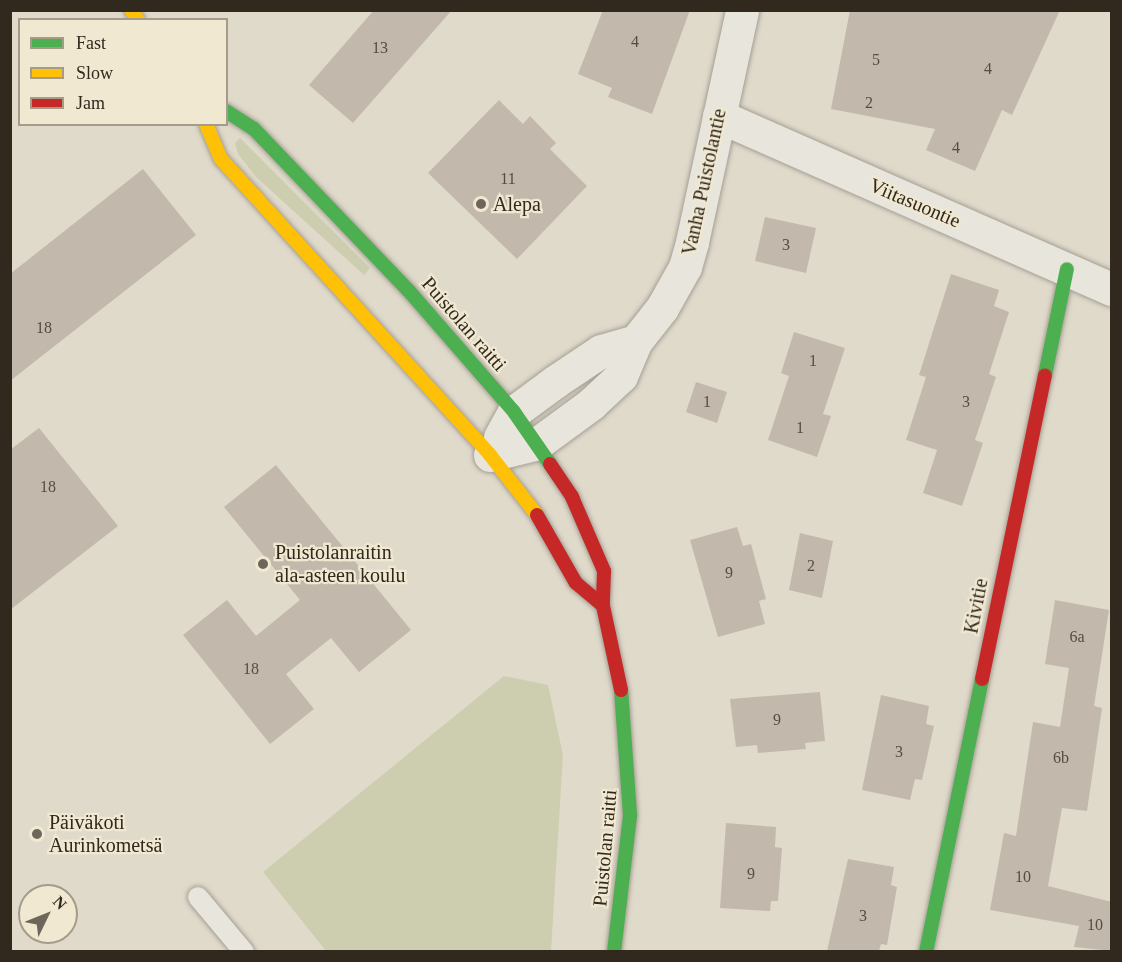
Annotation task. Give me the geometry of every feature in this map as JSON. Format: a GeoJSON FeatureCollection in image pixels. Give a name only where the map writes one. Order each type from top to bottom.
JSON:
{"type":"FeatureCollection","features":[{"type":"Feature","properties":{"kind":"main road","name":"Puistolan raitti"},"geometry":{"type":"LineString","coordinates":[[228,112],[254,129],[409,291],[514,412],[538,443],[572,497],[604,571],[603,606],[624,702],[630,770],[630,815],[614,951]]}},
{"type":"Feature","properties":{"kind":"main road"},"geometry":{"type":"LineString","coordinates":[[207,126],[221,159],[490,455],[532,507],[576,583],[603,606]]}},
{"type":"Feature","properties":{"kind":"main road","name":"Kivitie"},"geometry":{"type":"LineString","coordinates":[[926,951],[1067,268]]}},
{"type":"Feature","properties":{"kind":"street","name":"Vanha Puistolantie"},"geometry":{"type":"LineString","coordinates":[[490,455],[538,443],[621,376],[636,341],[662,308],[685,267],[742,10]]}},
{"type":"Feature","properties":{"kind":"street","name":"Viitasuontie"},"geometry":{"type":"LineString","coordinates":[[719,116],[1112,289]]}},
{"type":"Feature","properties":{"kind":"street"},"geometry":{"type":"LineString","coordinates":[[490,455],[514,412],[601,351],[636,341]]}},
{"type":"Feature","properties":{"kind":"lane"},"geometry":{"type":"LineString","coordinates":[[198,897],[244,951]]}},
{"type":"Feature","properties":{"kind":"green space"},"geometry":{"type":"Polygon","coordinates":[[[240,138],[370,268],[364,275],[256,177],[238,154],[235,143],[240,138]]]}},
{"type":"Feature","properties":{"kind":"green space"},"geometry":{"type":"Polygon","coordinates":[[[504,676],[548,685],[563,755],[551,951],[326,951],[263,872],[504,676]]]}},
{"type":"Feature","properties":{"kind":"building"},"geometry":{"type":"Polygon","coordinates":[[[374,10],[452,10],[353,123],[309,85],[374,10]]]}},
{"type":"Feature","properties":{"kind":"building"},"geometry":{"type":"Polygon","coordinates":[[[603,10],[690,10],[652,114],[608,97],[612,88],[578,74],[603,10]]]}},
{"type":"Feature","properties":{"kind":"building"},"geometry":{"type":"Polygon","coordinates":[[[850,10],[1060,10],[1012,115],[1002,110],[975,171],[926,150],[935,129],[831,109],[850,10]]]}},
{"type":"Feature","properties":{"kind":"building"},"geometry":{"type":"Polygon","coordinates":[[[499,100],[523,124],[530,116],[556,143],[550,149],[587,186],[517,259],[428,173],[499,100]]]}},
{"type":"Feature","properties":{"kind":"building"},"geometry":{"type":"Polygon","coordinates":[[[143,169],[196,235],[10,381],[10,274],[143,169]]]}},
{"type":"Feature","properties":{"kind":"building"},"geometry":{"type":"Polygon","coordinates":[[[765,217],[816,228],[806,273],[755,261],[765,217]]]}},
{"type":"Feature","properties":{"kind":"building"},"geometry":{"type":"Polygon","coordinates":[[[951,274],[999,290],[994,306],[1009,312],[989,374],[996,377],[975,440],[983,443],[962,506],[923,493],[937,450],[906,440],[926,377],[919,375],[951,274]]]}},
{"type":"Feature","properties":{"kind":"building"},"geometry":{"type":"Polygon","coordinates":[[[794,332],[845,348],[823,414],[831,416],[817,457],[768,440],[789,376],[781,373],[794,332]]]}},
{"type":"Feature","properties":{"kind":"building"},"geometry":{"type":"Polygon","coordinates":[[[696,382],[727,392],[717,423],[686,412],[696,382]]]}},
{"type":"Feature","properties":{"kind":"building"},"geometry":{"type":"Polygon","coordinates":[[[39,428],[118,526],[10,610],[10,450],[39,428]]]}},
{"type":"Feature","properties":{"kind":"building"},"geometry":{"type":"Polygon","coordinates":[[[276,465],[411,630],[359,672],[331,638],[286,674],[314,709],[270,744],[183,635],[227,600],[256,636],[300,600],[224,507],[276,465]]]}},
{"type":"Feature","properties":{"kind":"building"},"geometry":{"type":"Polygon","coordinates":[[[737,527],[743,546],[751,544],[766,599],[759,601],[765,624],[718,637],[690,540],[737,527]]]}},
{"type":"Feature","properties":{"kind":"building"},"geometry":{"type":"Polygon","coordinates":[[[800,533],[833,541],[822,598],[789,590],[800,533]]]}},
{"type":"Feature","properties":{"kind":"building"},"geometry":{"type":"Polygon","coordinates":[[[1055,600],[1109,610],[1094,706],[1102,708],[1087,811],[1062,808],[1048,886],[1112,902],[1112,951],[1074,947],[1079,926],[990,910],[1004,833],[1016,836],[1033,722],[1060,727],[1069,668],[1045,664],[1055,600]]]}},
{"type":"Feature","properties":{"kind":"building"},"geometry":{"type":"Polygon","coordinates":[[[820,692],[825,741],[805,743],[806,749],[758,753],[757,745],[736,747],[730,699],[820,692]]]}},
{"type":"Feature","properties":{"kind":"building"},"geometry":{"type":"Polygon","coordinates":[[[881,695],[929,706],[926,724],[934,726],[922,780],[915,779],[910,800],[862,790],[881,695]]]}},
{"type":"Feature","properties":{"kind":"building"},"geometry":{"type":"Polygon","coordinates":[[[726,823],[776,827],[775,847],[782,848],[778,901],[771,901],[770,911],[720,908],[726,823]]]}},
{"type":"Feature","properties":{"kind":"building"},"geometry":{"type":"Polygon","coordinates":[[[848,859],[894,867],[891,885],[897,887],[887,945],[881,944],[879,951],[827,951],[848,859]]]}},
{"type":"Feature","properties":{"kind":"traffic: fast"},"geometry":{"type":"LineString","coordinates":[[228,112],[254,129],[409,291],[514,412],[550,464]]}},
{"type":"Feature","properties":{"kind":"traffic: fast"},"geometry":{"type":"LineString","coordinates":[[1045,375],[1067,269]]}},
{"type":"Feature","properties":{"kind":"traffic: fast"},"geometry":{"type":"LineString","coordinates":[[926,952],[982,679]]}},
{"type":"Feature","properties":{"kind":"traffic: fast"},"geometry":{"type":"LineString","coordinates":[[614,952],[630,815],[621,690]]}},
{"type":"Feature","properties":{"kind":"traffic: slow"},"geometry":{"type":"LineString","coordinates":[[131,10],[137,18]]}},
{"type":"Feature","properties":{"kind":"traffic: slow"},"geometry":{"type":"LineString","coordinates":[[207,126],[221,159],[490,455],[537,515]]}},
{"type":"Feature","properties":{"kind":"traffic: jam"},"geometry":{"type":"LineString","coordinates":[[982,679],[1045,375]]}},
{"type":"Feature","properties":{"kind":"traffic: jam"},"geometry":{"type":"LineString","coordinates":[[550,464],[572,497],[604,571],[603,606],[621,690]]}},
{"type":"Feature","properties":{"kind":"traffic: jam"},"geometry":{"type":"LineString","coordinates":[[537,515],[576,583],[603,606]]}},
{"type":"Feature","properties":{"kind":"place","name":"Alepa"},"geometry":{"type":"Point","coordinates":[481,204]}},
{"type":"Feature","properties":{"kind":"place","name":"Puistolanraitin ala-asteen koulu"},"geometry":{"type":"Point","coordinates":[263,564]}},
{"type":"Feature","properties":{"kind":"place","name":"Päiväkoti Aurinkometsä"},"geometry":{"type":"Point","coordinates":[37,834]}}]}
